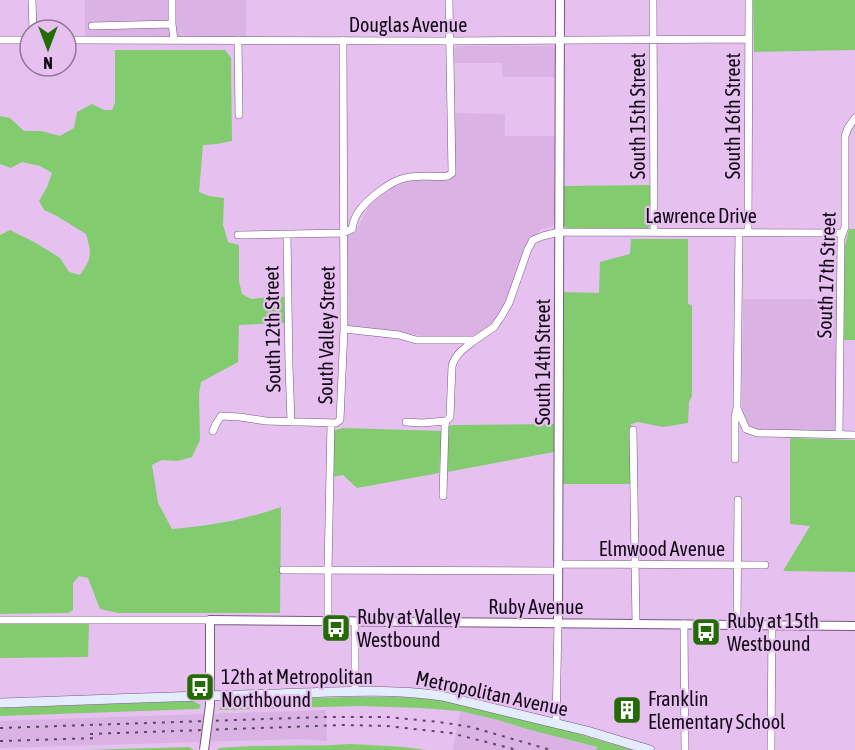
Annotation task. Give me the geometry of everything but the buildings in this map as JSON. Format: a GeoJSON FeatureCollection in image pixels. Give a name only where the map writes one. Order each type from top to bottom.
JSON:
{"type":"FeatureCollection","features":[{"type":"Feature","properties":{"kind":"main road","name":"Metropolitan Avenue"},"geometry":{"type":"LineString","coordinates":[[0,703],[210,700],[355,692],[403,692],[442,696],[587,731],[650,750]]}},
{"type":"Feature","properties":{"kind":"street"},"geometry":{"type":"LineString","coordinates":[[32,0],[33,18]]}},
{"type":"Feature","properties":{"kind":"street"},"geometry":{"type":"LineString","coordinates":[[172,0],[174,40]]}},
{"type":"Feature","properties":{"kind":"street"},"geometry":{"type":"LineString","coordinates":[[238,235],[343,233],[352,229],[358,211],[367,201],[393,182],[406,177],[448,176],[452,173],[449,0]]}},
{"type":"Feature","properties":{"kind":"street","name":"South 14th Street"},"geometry":{"type":"LineString","coordinates":[[556,724],[560,0]]}},
{"type":"Feature","properties":{"kind":"street","name":"South 15th Street"},"geometry":{"type":"LineString","coordinates":[[653,0],[654,232]]}},
{"type":"Feature","properties":{"kind":"street","name":"South 16th Street"},"geometry":{"type":"LineString","coordinates":[[748,232],[749,0]]}},
{"type":"Feature","properties":{"kind":"street"},"geometry":{"type":"LineString","coordinates":[[92,26],[172,24]]}},
{"type":"Feature","properties":{"kind":"street","name":"Douglas Avenue"},"geometry":{"type":"LineString","coordinates":[[78,40],[749,39]]}},
{"type":"Feature","properties":{"kind":"street"},"geometry":{"type":"LineString","coordinates":[[0,40],[18,40]]}},
{"type":"Feature","properties":{"kind":"street"},"geometry":{"type":"LineString","coordinates":[[238,40],[239,115]]}},
{"type":"Feature","properties":{"kind":"street","name":"South Valley Street"},"geometry":{"type":"LineString","coordinates":[[328,622],[331,423],[336,423],[340,418],[344,329],[343,40]]}},
{"type":"Feature","properties":{"kind":"street","name":"South 17th Street"},"geometry":{"type":"LineString","coordinates":[[839,435],[841,238],[845,227],[845,136],[855,118]]}},
{"type":"Feature","properties":{"kind":"street"},"geometry":{"type":"LineString","coordinates":[[443,496],[445,426],[450,417],[454,360],[458,354],[494,327],[501,317],[509,303],[533,240],[559,232]]}},
{"type":"Feature","properties":{"kind":"street","name":"Lawrence Drive"},"geometry":{"type":"LineString","coordinates":[[559,232],[843,233]]}},
{"type":"Feature","properties":{"kind":"street"},"geometry":{"type":"LineString","coordinates":[[735,459],[739,232]]}},
{"type":"Feature","properties":{"kind":"street","name":"South 12th Street"},"geometry":{"type":"LineString","coordinates":[[287,235],[291,422]]}},
{"type":"Feature","properties":{"kind":"street"},"geometry":{"type":"LineString","coordinates":[[344,329],[399,335],[416,340],[475,340]]}},
{"type":"Feature","properties":{"kind":"street"},"geometry":{"type":"LineString","coordinates":[[737,408],[746,429],[757,433],[855,435]]}},
{"type":"Feature","properties":{"kind":"street"},"geometry":{"type":"LineString","coordinates":[[213,431],[221,416],[266,421],[331,423]]}},
{"type":"Feature","properties":{"kind":"street"},"geometry":{"type":"LineString","coordinates":[[406,422],[446,421]]}},
{"type":"Feature","properties":{"kind":"street"},"geometry":{"type":"LineString","coordinates":[[633,430],[636,624]]}},
{"type":"Feature","properties":{"kind":"street"},"geometry":{"type":"LineString","coordinates":[[737,624],[738,500]]}},
{"type":"Feature","properties":{"kind":"street","name":"Elmwood Avenue"},"geometry":{"type":"LineString","coordinates":[[328,570],[558,568],[635,564],[765,565]]}},
{"type":"Feature","properties":{"kind":"street"},"geometry":{"type":"LineString","coordinates":[[283,570],[328,570]]}},
{"type":"Feature","properties":{"kind":"street","name":"Ruby Avenue"},"geometry":{"type":"LineString","coordinates":[[0,620],[558,622],[855,626]]}},
{"type":"Feature","properties":{"kind":"street"},"geometry":{"type":"LineString","coordinates":[[204,750],[210,700],[210,620]]}},
{"type":"Feature","properties":{"kind":"street"},"geometry":{"type":"LineString","coordinates":[[355,622],[355,692]]}},
{"type":"Feature","properties":{"kind":"street"},"geometry":{"type":"LineString","coordinates":[[684,624],[685,750]]}},
{"type":"Feature","properties":{"kind":"street"},"geometry":{"type":"LineString","coordinates":[[771,750],[772,625]]}},
{"type":"Feature","properties":{"kind":"shaded area"},"geometry":{"type":"Polygon","coordinates":[[[85,0],[246,0],[246,37],[85,36],[85,0]]]}},
{"type":"Feature","properties":{"kind":"shaded area"},"geometry":{"type":"Polygon","coordinates":[[[457,46],[553,46],[555,49],[555,77],[503,77],[502,63],[453,63],[454,50],[457,46]]]}},
{"type":"Feature","properties":{"kind":"shaded area"},"geometry":{"type":"Polygon","coordinates":[[[454,113],[505,114],[505,136],[555,136],[555,223],[553,226],[540,230],[529,242],[507,304],[492,327],[480,334],[422,336],[384,330],[351,329],[347,326],[347,236],[355,233],[369,205],[392,188],[411,180],[449,178],[454,113]]]}},
{"type":"Feature","properties":{"kind":"shaded area"},"geometry":{"type":"Polygon","coordinates":[[[743,299],[837,299],[836,429],[834,432],[756,430],[747,424],[742,412],[743,299]]]}},
{"type":"Feature","properties":{"kind":"shaded area"},"geometry":{"type":"Polygon","coordinates":[[[326,710],[327,741],[300,739],[0,748],[0,721],[326,710]]]}},
{"type":"Feature","properties":{"kind":"shaded area"},"geometry":{"type":"Polygon","coordinates":[[[460,711],[498,720],[605,750],[453,750],[460,711]]]}},
{"type":"Feature","properties":{"kind":"green space"},"geometry":{"type":"Polygon","coordinates":[[[753,0],[855,0],[855,50],[754,52],[753,0]]]}},
{"type":"Feature","properties":{"kind":"green space"},"geometry":{"type":"Polygon","coordinates":[[[115,50],[225,50],[231,58],[232,141],[203,145],[199,192],[224,198],[223,225],[228,242],[239,245],[239,281],[242,294],[251,299],[285,297],[285,323],[239,325],[238,362],[201,382],[200,440],[192,457],[177,461],[162,460],[152,465],[158,503],[172,529],[227,522],[281,507],[280,613],[118,613],[100,609],[88,578],[79,576],[73,583],[73,610],[68,613],[0,614],[0,235],[10,230],[36,243],[60,258],[69,272],[80,275],[89,260],[90,251],[86,234],[44,210],[39,201],[52,173],[40,166],[22,162],[11,168],[0,164],[0,116],[10,118],[24,131],[41,131],[60,136],[74,128],[77,112],[92,104],[104,110],[112,110],[115,103],[115,50]]]}},
{"type":"Feature","properties":{"kind":"green space"},"geometry":{"type":"Polygon","coordinates":[[[650,185],[651,224],[648,228],[567,228],[563,225],[564,186],[650,185]]]}},
{"type":"Feature","properties":{"kind":"green space"},"geometry":{"type":"Polygon","coordinates":[[[849,229],[855,229],[855,340],[844,340],[845,246],[849,229]]]}},
{"type":"Feature","properties":{"kind":"green space"},"geometry":{"type":"Polygon","coordinates":[[[631,239],[688,239],[688,304],[692,305],[692,396],[689,402],[688,423],[663,427],[638,422],[631,424],[632,484],[563,484],[562,292],[599,293],[600,262],[630,254],[631,239]]]}},
{"type":"Feature","properties":{"kind":"green space"},"geometry":{"type":"Polygon","coordinates":[[[554,424],[554,452],[447,472],[449,426],[554,424]]]}},
{"type":"Feature","properties":{"kind":"green space"},"geometry":{"type":"Polygon","coordinates":[[[343,428],[442,431],[439,473],[357,488],[343,475],[332,477],[334,432],[343,428]]]}},
{"type":"Feature","properties":{"kind":"green space"},"geometry":{"type":"Polygon","coordinates":[[[790,438],[855,440],[855,572],[783,571],[810,526],[790,524],[790,438]]]}},
{"type":"Feature","properties":{"kind":"green space"},"geometry":{"type":"Polygon","coordinates":[[[0,623],[89,623],[88,657],[0,658],[0,623]]]}},
{"type":"Feature","properties":{"kind":"green space"},"geometry":{"type":"Polygon","coordinates":[[[349,697],[418,698],[465,704],[538,722],[633,750],[596,750],[597,747],[460,711],[359,706],[219,710],[223,702],[349,697]]]}},
{"type":"Feature","properties":{"kind":"green space"},"geometry":{"type":"Polygon","coordinates":[[[192,701],[201,705],[199,709],[0,716],[0,708],[192,701]]]}},
{"type":"Feature","properties":{"kind":"green space"},"geometry":{"type":"Polygon","coordinates":[[[351,744],[426,750],[217,750],[236,747],[351,744]]]}},
{"type":"Feature","properties":{"kind":"green space"},"geometry":{"type":"Polygon","coordinates":[[[189,747],[194,750],[83,750],[189,747]]]}},
{"type":"Feature","properties":{"kind":"railway"},"geometry":{"type":"LineString","coordinates":[[0,728],[387,717],[471,727],[551,750]]}},
{"type":"Feature","properties":{"kind":"railway"},"geometry":{"type":"LineString","coordinates":[[90,734],[344,725],[387,726],[451,733],[517,750]]}},
{"type":"Feature","properties":{"kind":"railway"},"geometry":{"type":"LineString","coordinates":[[0,741],[99,738]]}},
{"type":"Feature","properties":{"kind":"place","name":"Ruby at Valley Westbound"},"geometry":{"type":"Point","coordinates":[336,628]}},
{"type":"Feature","properties":{"kind":"place","name":"Ruby at 15th Westbound"},"geometry":{"type":"Point","coordinates":[706,632]}},
{"type":"Feature","properties":{"kind":"place","name":"12th at Metropolitan Northbound"},"geometry":{"type":"Point","coordinates":[200,687]}},
{"type":"Feature","properties":{"kind":"place","name":"Franklin Elementary School"},"geometry":{"type":"Point","coordinates":[627,710]}}]}
